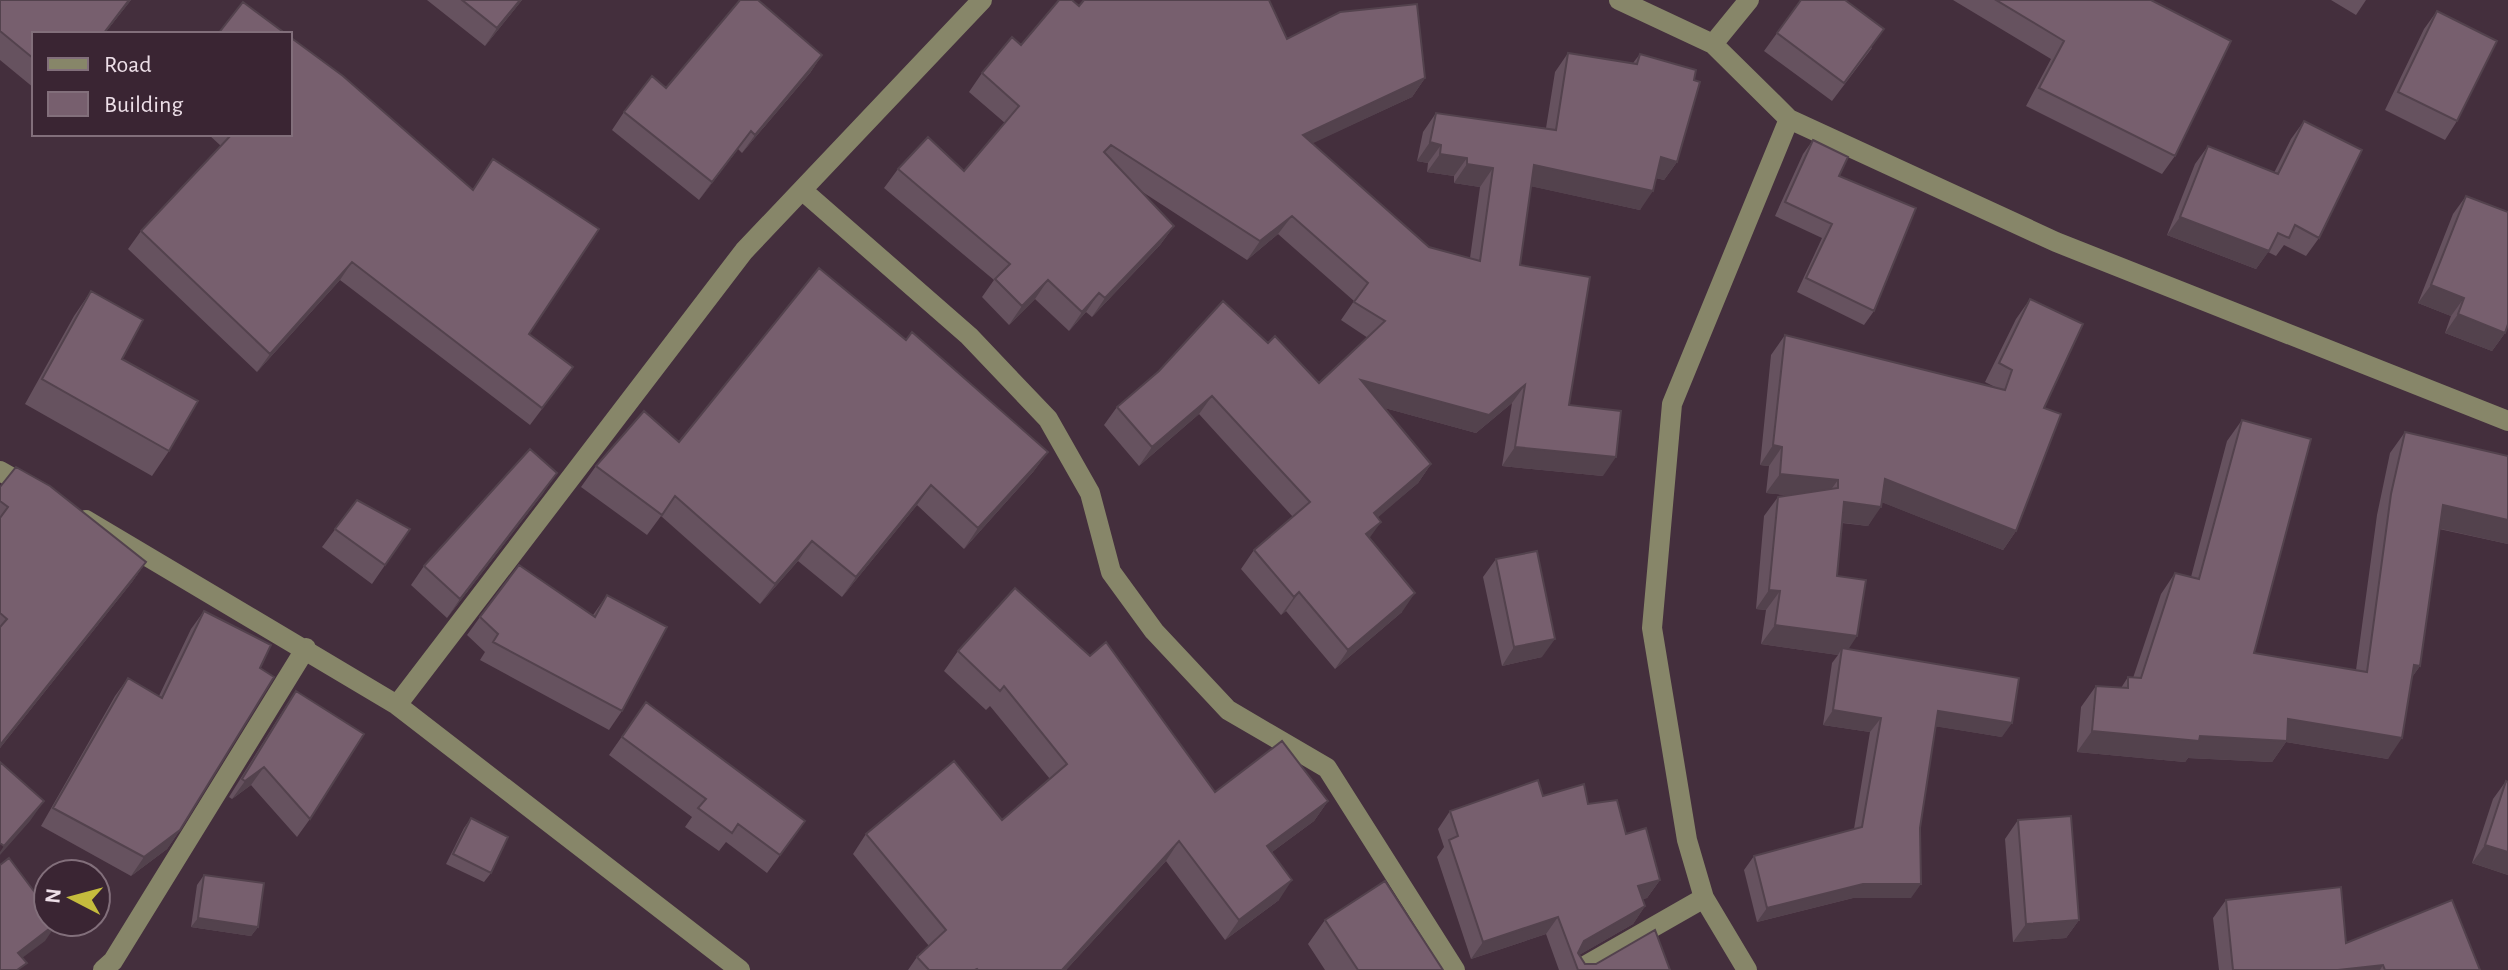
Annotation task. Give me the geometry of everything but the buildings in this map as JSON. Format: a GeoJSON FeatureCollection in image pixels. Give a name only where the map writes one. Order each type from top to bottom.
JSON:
{"type":"FeatureCollection","features":[{"type":"Feature","properties":{"kind":"street"},"geometry":{"type":"LineString","coordinates":[[397,705],[744,251],[982,0]]}},
{"type":"Feature","properties":{"kind":"street"},"geometry":{"type":"LineString","coordinates":[[1619,0],[1713,44],[1789,119],[2056,242],[2508,421]]}},
{"type":"Feature","properties":{"kind":"street"},"geometry":{"type":"LineString","coordinates":[[1713,44],[1749,0]]}},
{"type":"Feature","properties":{"kind":"street"},"geometry":{"type":"LineString","coordinates":[[1747,970],[1704,898],[1687,840],[1652,628],[1672,404],[1789,119]]}},
{"type":"Feature","properties":{"kind":"street"},"geometry":{"type":"LineString","coordinates":[[802,190],[969,336],[1048,419],[1090,493],[1111,572],[1154,631],[1228,710],[1327,768],[1455,970]]}},
{"type":"Feature","properties":{"kind":"street"},"geometry":{"type":"LineString","coordinates":[[0,471],[306,648],[397,705],[740,970]]}},
{"type":"Feature","properties":{"kind":"street"},"geometry":{"type":"LineString","coordinates":[[103,970],[113,961],[306,648]]}},
{"type":"Feature","properties":{"kind":"street"},"geometry":{"type":"LineString","coordinates":[[1578,970],[1704,898]]}}]}
